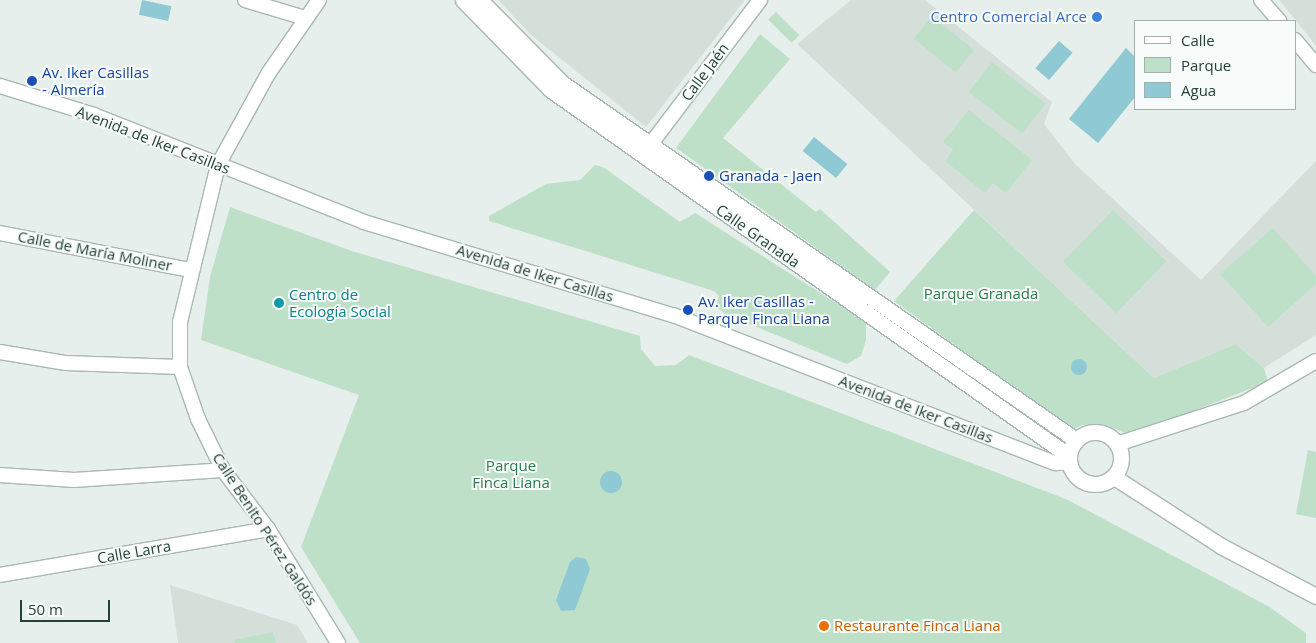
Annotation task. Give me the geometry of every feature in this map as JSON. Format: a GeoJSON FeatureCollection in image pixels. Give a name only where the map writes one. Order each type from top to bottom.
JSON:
{"type":"FeatureCollection","features":[{"type":"Feature","properties":{"kind":"street"},"geometry":{"type":"LineString","coordinates":[[244,0],[305,18]]}},
{"type":"Feature","properties":{"kind":"street","name":"Calle Benito Pérez Galdós"},"geometry":{"type":"LineString","coordinates":[[319,0],[268,74],[218,165],[190,270],[180,322],[180,367],[198,419],[224,470],[268,530],[338,643]]}},
{"type":"Feature","properties":{"kind":"street","name":"Calle Granada"},"geometry":{"type":"LineString","coordinates":[[463,0],[551,90],[982,392],[1069,459]]}},
{"type":"Feature","properties":{"kind":"street","name":"Calle Granada"},"geometry":{"type":"LineString","coordinates":[[480,0],[562,83],[1076,440]]}},
{"type":"Feature","properties":{"kind":"street","name":"Calle Jaén"},"geometry":{"type":"LineString","coordinates":[[650,145],[760,0]]}},
{"type":"Feature","properties":{"kind":"street"},"geometry":{"type":"LineString","coordinates":[[1261,0],[1278,20]]}},
{"type":"Feature","properties":{"kind":"street"},"geometry":{"type":"LineString","coordinates":[[1296,41],[1316,65]]}},
{"type":"Feature","properties":{"kind":"street","name":"Avenida de Iker Casillas"},"geometry":{"type":"LineString","coordinates":[[0,86],[94,115],[364,222],[673,315],[1046,459],[1069,459]]}},
{"type":"Feature","properties":{"kind":"street","name":"Calle de María Moliner"},"geometry":{"type":"LineString","coordinates":[[0,233],[190,270]]}},
{"type":"Feature","properties":{"kind":"street"},"geometry":{"type":"LineString","coordinates":[[0,352],[66,363],[180,367]]}},
{"type":"Feature","properties":{"kind":"street"},"geometry":{"type":"LineString","coordinates":[[1117,444],[1244,403],[1316,361]]}},
{"type":"Feature","properties":{"kind":"street"},"geometry":{"type":"LineString","coordinates":[[1093,432],[1111,437],[1117,444],[1122,461],[1114,477],[1097,485],[1087,484],[1072,472],[1069,459],[1076,440],[1093,432]]}},
{"type":"Feature","properties":{"kind":"street"},"geometry":{"type":"LineString","coordinates":[[0,475],[74,480],[224,470]]}},
{"type":"Feature","properties":{"kind":"street"},"geometry":{"type":"LineString","coordinates":[[1114,477],[1221,546],[1316,596]]}},
{"type":"Feature","properties":{"kind":"street","name":"Calle Larra"},"geometry":{"type":"LineString","coordinates":[[0,576],[268,530]]}},
{"type":"Feature","properties":{"kind":"shaded area"},"geometry":{"type":"Polygon","coordinates":[[[498,0],[745,0],[646,127],[531,35],[498,0]]]}},
{"type":"Feature","properties":{"kind":"shaded area"},"geometry":{"type":"Polygon","coordinates":[[[851,0],[925,0],[1052,102],[1044,124],[1075,164],[1201,280],[1316,161],[1316,335],[1264,368],[1236,344],[1154,378],[797,44],[851,0]]]}},
{"type":"Feature","properties":{"kind":"shaded area"},"geometry":{"type":"Polygon","coordinates":[[[1279,0],[1316,0],[1316,46],[1296,20],[1279,0]]]}},
{"type":"Feature","properties":{"kind":"shaded area"},"geometry":{"type":"Polygon","coordinates":[[[170,585],[297,625],[308,643],[178,643],[170,585]]]}},
{"type":"Feature","properties":{"kind":"green space"},"geometry":{"type":"Polygon","coordinates":[[[776,12],[799,35],[792,43],[768,20],[776,12]]]}},
{"type":"Feature","properties":{"kind":"green space"},"geometry":{"type":"Polygon","coordinates":[[[932,16],[974,50],[956,73],[914,39],[932,16]]]}},
{"type":"Feature","properties":{"kind":"green space"},"geometry":{"type":"Polygon","coordinates":[[[760,34],[790,59],[723,138],[816,212],[820,209],[890,272],[875,290],[676,148],[760,34]]]}},
{"type":"Feature","properties":{"kind":"green space"},"geometry":{"type":"Polygon","coordinates":[[[992,62],[1046,104],[1022,134],[969,92],[992,62]]]}},
{"type":"Feature","properties":{"kind":"green space"},"geometry":{"type":"Polygon","coordinates":[[[969,110],[1032,160],[1006,193],[993,183],[985,193],[945,161],[953,150],[943,142],[969,110]]]}},
{"type":"Feature","properties":{"kind":"green space"},"geometry":{"type":"Polygon","coordinates":[[[595,165],[603,167],[680,222],[695,213],[866,322],[866,340],[861,356],[847,364],[725,314],[716,306],[719,296],[714,291],[489,221],[489,216],[546,184],[580,180],[595,165]]]}},
{"type":"Feature","properties":{"kind":"green space","name":"Parque Finca Liana"},"geometry":{"type":"Polygon","coordinates":[[[230,207],[352,251],[640,336],[641,349],[655,366],[676,365],[689,355],[1066,499],[1268,606],[1306,633],[1306,643],[360,643],[301,547],[359,395],[201,340],[210,277],[230,207]]]}},
{"type":"Feature","properties":{"kind":"green space","name":"Parque Granada"},"geometry":{"type":"Polygon","coordinates":[[[974,210],[1154,378],[1236,344],[1264,368],[1268,382],[1131,435],[1103,424],[1082,425],[1072,430],[894,301],[974,210]]]}},
{"type":"Feature","properties":{"kind":"green space"},"geometry":{"type":"Polygon","coordinates":[[[1113,210],[1166,261],[1116,313],[1063,262],[1113,210]]]}},
{"type":"Feature","properties":{"kind":"green space"},"geometry":{"type":"Polygon","coordinates":[[[1273,228],[1316,276],[1316,284],[1268,327],[1220,274],[1273,228]]]}},
{"type":"Feature","properties":{"kind":"green space"},"geometry":{"type":"Polygon","coordinates":[[[1308,450],[1316,452],[1316,518],[1296,514],[1308,450]]]}},
{"type":"Feature","properties":{"kind":"green space"},"geometry":{"type":"Polygon","coordinates":[[[273,632],[276,643],[235,643],[234,640],[273,632]]]}},
{"type":"Feature","properties":{"kind":"water"},"geometry":{"type":"Polygon","coordinates":[[[142,0],[171,6],[168,21],[139,15],[142,0]]]}},
{"type":"Feature","properties":{"kind":"water"},"geometry":{"type":"Polygon","coordinates":[[[1059,41],[1073,53],[1049,80],[1035,68],[1059,41]]]}},
{"type":"Feature","properties":{"kind":"water"},"geometry":{"type":"Polygon","coordinates":[[[1126,48],[1134,56],[1134,98],[1098,143],[1069,119],[1126,48]]]}},
{"type":"Feature","properties":{"kind":"water"},"geometry":{"type":"Polygon","coordinates":[[[814,137],[847,164],[836,178],[803,151],[814,137]]]}},
{"type":"Feature","properties":{"kind":"water"},"geometry":{"type":"Polygon","coordinates":[[[1079,359],[1085,361],[1087,367],[1085,373],[1079,375],[1073,373],[1071,367],[1073,361],[1079,359]]]}},
{"type":"Feature","properties":{"kind":"water"},"geometry":{"type":"Polygon","coordinates":[[[611,471],[619,474],[622,482],[619,490],[611,493],[603,490],[600,482],[603,474],[611,471]]]}},
{"type":"Feature","properties":{"kind":"water"},"geometry":{"type":"Polygon","coordinates":[[[576,557],[586,559],[590,569],[575,610],[561,611],[556,600],[570,562],[576,557]]]}},
{"type":"Feature","properties":{"kind":"place","name":"Centro Comercial Arce"},"geometry":{"type":"Point","coordinates":[1097,17]}},
{"type":"Feature","properties":{"kind":"place","name":"Av. Iker Casillas - Almería"},"geometry":{"type":"Point","coordinates":[32,81]}},
{"type":"Feature","properties":{"kind":"place","name":"Granada - Jaen"},"geometry":{"type":"Point","coordinates":[709,176]}},
{"type":"Feature","properties":{"kind":"place","name":"Centro de Ecología Social"},"geometry":{"type":"Point","coordinates":[279,303]}},
{"type":"Feature","properties":{"kind":"place","name":"Av. Iker Casillas - Parque Finca Liana"},"geometry":{"type":"Point","coordinates":[688,310]}},
{"type":"Feature","properties":{"kind":"place","name":"Restaurante Finca Liana"},"geometry":{"type":"Point","coordinates":[824,626]}}]}
